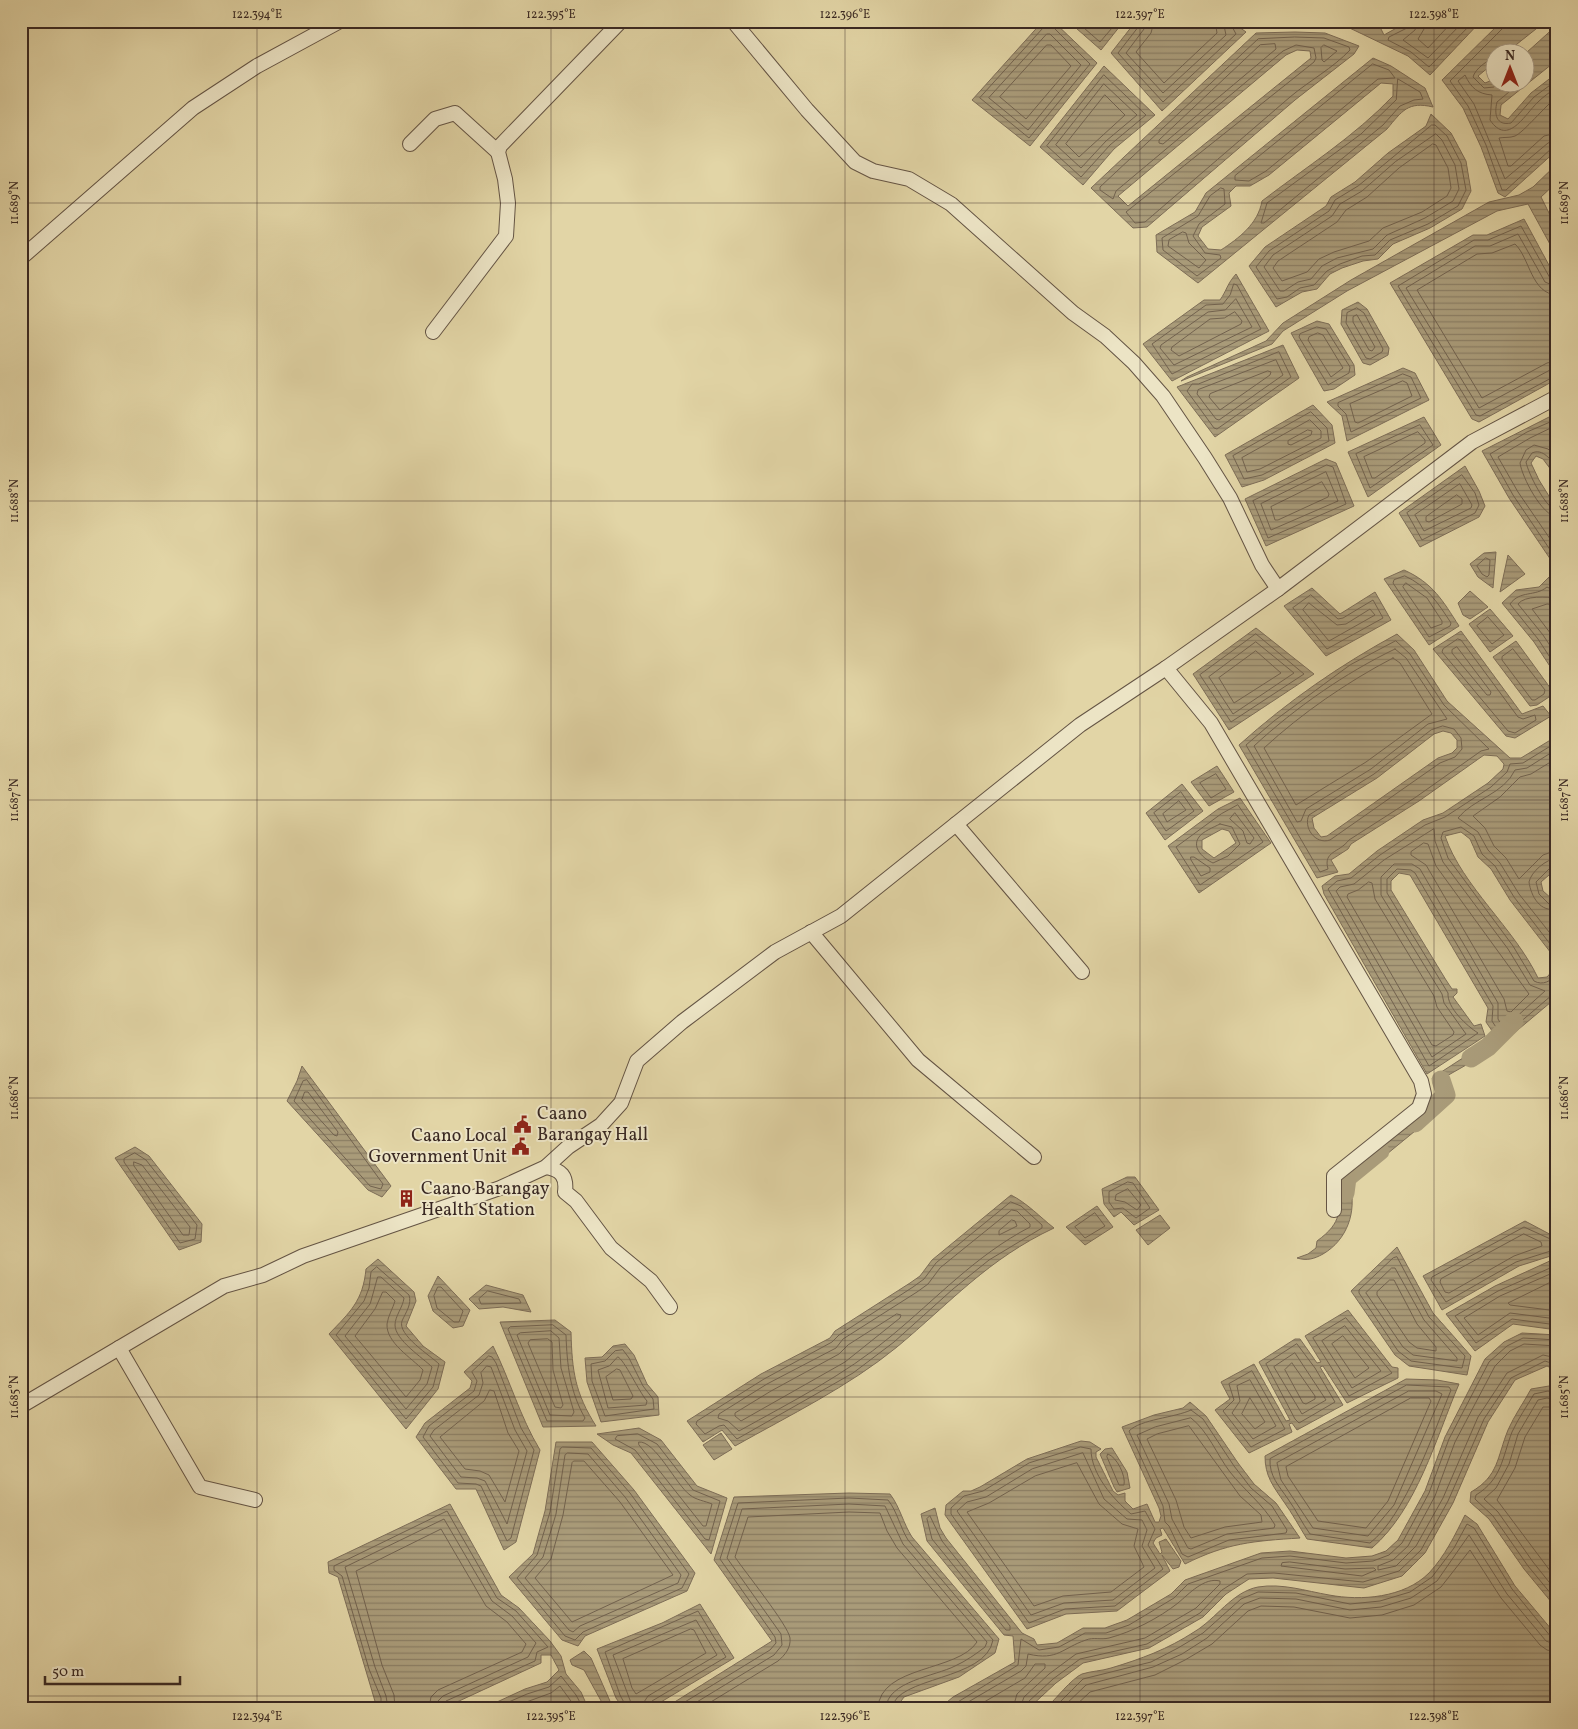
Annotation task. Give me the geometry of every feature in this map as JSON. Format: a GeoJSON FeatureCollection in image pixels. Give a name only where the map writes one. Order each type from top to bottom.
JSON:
{"type":"FeatureCollection","features":[{"type":"Feature","properties":{"kind":"street"},"geometry":{"type":"LineString","coordinates":[[21,258],[193,108],[257,66],[340,21]]}},
{"type":"Feature","properties":{"kind":"street"},"geometry":{"type":"LineString","coordinates":[[433,332],[506,236],[508,203],[498,152],[500,146],[621,21]]}},
{"type":"Feature","properties":{"kind":"street"},"geometry":{"type":"LineString","coordinates":[[733,21],[808,110],[855,162],[873,170],[909,179],[951,204],[1073,313],[1105,336],[1134,363],[1163,396],[1205,458],[1230,498],[1262,565],[1278,588]]}},
{"type":"Feature","properties":{"kind":"street"},"geometry":{"type":"LineString","coordinates":[[410,144],[435,118],[455,113],[498,152]]}},
{"type":"Feature","properties":{"kind":"street"},"geometry":{"type":"LineString","coordinates":[[21,1406],[224,1286],[263,1275],[303,1256],[500,1188],[546,1166],[568,1147],[602,1125],[621,1103],[637,1062],[682,1022],[775,952],[841,916],[1080,725],[1166,668],[1278,588],[1472,442],[1557,397]]}},
{"type":"Feature","properties":{"kind":"street"},"geometry":{"type":"LineString","coordinates":[[1166,668],[1211,723],[1421,1081],[1424,1094],[1419,1108],[1334,1176],[1334,1210]]}},
{"type":"Feature","properties":{"kind":"street"},"geometry":{"type":"LineString","coordinates":[[956,824],[1082,972]]}},
{"type":"Feature","properties":{"kind":"street"},"geometry":{"type":"LineString","coordinates":[[811,932],[918,1060],[1034,1157]]}},
{"type":"Feature","properties":{"kind":"street"},"geometry":{"type":"LineString","coordinates":[[546,1166],[560,1172],[566,1181],[565,1192],[576,1202],[611,1248],[651,1281],[670,1308]]}},
{"type":"Feature","properties":{"kind":"street"},"geometry":{"type":"LineString","coordinates":[[118,1348],[200,1487],[254,1500]]}},
{"type":"Feature","properties":{"kind":"water"},"geometry":{"type":"Polygon","coordinates":[[[1043,21],[1053,21],[1097,63],[1030,146],[972,100],[1043,21]]]}},
{"type":"Feature","properties":{"kind":"water"},"geometry":{"type":"Polygon","coordinates":[[[1068,21],[1124,21],[1101,50],[1068,21]]]}},
{"type":"Feature","properties":{"kind":"water"},"geometry":{"type":"Polygon","coordinates":[[[1136,21],[1231,21],[1246,32],[1162,111],[1111,53],[1136,21]]]}},
{"type":"Feature","properties":{"kind":"water"},"geometry":{"type":"Polygon","coordinates":[[[1335,21],[1384,21],[1380,27],[1384,35],[1409,21],[1481,21],[1430,75],[1408,56],[1335,21]]]}},
{"type":"Feature","properties":{"kind":"water"},"geometry":{"type":"Polygon","coordinates":[[[1502,21],[1546,21],[1520,42],[1486,42],[1486,69],[1478,76],[1486,83],[1486,92],[1517,92],[1501,105],[1500,115],[1508,119],[1531,93],[1536,92],[1536,89],[1557,73],[1557,150],[1505,197],[1498,193],[1481,147],[1463,108],[1442,80],[1502,21]]]}},
{"type":"Feature","properties":{"kind":"water"},"geometry":{"type":"Polygon","coordinates":[[[1557,25],[1557,60],[1536,77],[1536,44],[1557,25]]]}},
{"type":"Feature","properties":{"kind":"water"},"geometry":{"type":"Polygon","coordinates":[[[1256,33],[1325,33],[1359,46],[1354,54],[1295,100],[1147,227],[1133,228],[1091,188],[1256,33]],[[1297,50],[1286,55],[1118,196],[1128,206],[1311,58],[1310,51],[1297,50]]]}},
{"type":"Feature","properties":{"kind":"water"},"geometry":{"type":"Polygon","coordinates":[[[1373,58],[1391,66],[1425,88],[1433,107],[1417,105],[1406,109],[1387,129],[1198,283],[1157,252],[1156,235],[1195,212],[1206,193],[1373,58]],[[1381,83],[1269,175],[1250,186],[1236,186],[1229,193],[1231,206],[1202,227],[1198,236],[1208,249],[1221,250],[1247,230],[1256,217],[1262,201],[1346,138],[1378,111],[1393,96],[1393,84],[1381,83]]]}},
{"type":"Feature","properties":{"kind":"water"},"geometry":{"type":"Polygon","coordinates":[[[1104,66],[1155,115],[1114,149],[1083,185],[1040,147],[1104,66]]]}},
{"type":"Feature","properties":{"kind":"water"},"geometry":{"type":"Polygon","coordinates":[[[1431,114],[1451,133],[1466,161],[1471,191],[1462,209],[1430,228],[1393,244],[1378,259],[1363,261],[1342,268],[1330,274],[1317,289],[1302,292],[1276,307],[1249,266],[1265,247],[1326,206],[1331,197],[1355,182],[1388,153],[1426,126],[1431,114]]]}},
{"type":"Feature","properties":{"kind":"water"},"geometry":{"type":"Polygon","coordinates":[[[1557,164],[1557,182],[1541,197],[1557,229],[1557,257],[1528,204],[1497,211],[1347,291],[1283,331],[1272,344],[1181,381],[1266,341],[1283,323],[1351,280],[1489,202],[1519,195],[1533,187],[1557,164]]]}},
{"type":"Feature","properties":{"kind":"water"},"geometry":{"type":"Polygon","coordinates":[[[1524,219],[1557,280],[1557,379],[1479,422],[1472,419],[1390,283],[1473,235],[1487,235],[1524,219]]]}},
{"type":"Feature","properties":{"kind":"water"},"geometry":{"type":"Polygon","coordinates":[[[1236,274],[1269,331],[1172,381],[1143,344],[1204,300],[1220,300],[1236,274]]]}},
{"type":"Feature","properties":{"kind":"water"},"geometry":{"type":"Polygon","coordinates":[[[1358,302],[1367,309],[1389,348],[1388,355],[1370,365],[1363,363],[1341,324],[1342,310],[1358,302]]]}},
{"type":"Feature","properties":{"kind":"water"},"geometry":{"type":"Polygon","coordinates":[[[1317,321],[1329,324],[1354,365],[1355,375],[1334,389],[1324,391],[1291,333],[1317,321]]]}},
{"type":"Feature","properties":{"kind":"water"},"geometry":{"type":"Polygon","coordinates":[[[1283,345],[1299,378],[1215,437],[1177,387],[1283,345]]]}},
{"type":"Feature","properties":{"kind":"water"},"geometry":{"type":"Polygon","coordinates":[[[1403,368],[1415,373],[1429,400],[1347,441],[1342,416],[1327,402],[1403,368]]]}},
{"type":"Feature","properties":{"kind":"water"},"geometry":{"type":"Polygon","coordinates":[[[1313,405],[1332,425],[1335,443],[1264,480],[1242,487],[1225,455],[1313,405]]]}},
{"type":"Feature","properties":{"kind":"water"},"geometry":{"type":"Polygon","coordinates":[[[1557,413],[1557,478],[1543,459],[1536,456],[1531,463],[1557,509],[1557,569],[1509,498],[1482,451],[1557,413]]]}},
{"type":"Feature","properties":{"kind":"water"},"geometry":{"type":"Polygon","coordinates":[[[1424,417],[1441,445],[1368,497],[1348,452],[1424,417]]]}},
{"type":"Feature","properties":{"kind":"water"},"geometry":{"type":"Polygon","coordinates":[[[1326,459],[1336,463],[1354,506],[1266,546],[1245,499],[1326,459]]]}},
{"type":"Feature","properties":{"kind":"water"},"geometry":{"type":"Polygon","coordinates":[[[1465,466],[1485,506],[1479,517],[1420,547],[1399,513],[1465,466]]]}},
{"type":"Feature","properties":{"kind":"water"},"geometry":{"type":"Polygon","coordinates":[[[1496,552],[1493,588],[1478,577],[1470,564],[1484,553],[1496,552]]]}},
{"type":"Feature","properties":{"kind":"water"},"geometry":{"type":"Polygon","coordinates":[[[1508,555],[1525,574],[1500,592],[1508,555]]]}},
{"type":"Feature","properties":{"kind":"water"},"geometry":{"type":"Polygon","coordinates":[[[1404,570],[1430,587],[1459,626],[1429,645],[1384,579],[1404,570]]]}},
{"type":"Feature","properties":{"kind":"water"},"geometry":{"type":"Polygon","coordinates":[[[1549,577],[1557,590],[1557,677],[1534,642],[1502,603],[1516,590],[1539,587],[1549,577]]]}},
{"type":"Feature","properties":{"kind":"water"},"geometry":{"type":"Polygon","coordinates":[[[1312,588],[1340,614],[1375,592],[1391,620],[1326,656],[1284,606],[1312,588]]]}},
{"type":"Feature","properties":{"kind":"water"},"geometry":{"type":"Polygon","coordinates":[[[1470,591],[1488,607],[1470,619],[1463,615],[1458,603],[1470,591]]]}},
{"type":"Feature","properties":{"kind":"water"},"geometry":{"type":"Polygon","coordinates":[[[1490,609],[1513,636],[1490,652],[1469,624],[1490,609]]]}},
{"type":"Feature","properties":{"kind":"water"},"geometry":{"type":"Polygon","coordinates":[[[1256,628],[1314,674],[1229,730],[1193,674],[1256,628]]]}},
{"type":"Feature","properties":{"kind":"water"},"geometry":{"type":"Polygon","coordinates":[[[1461,631],[1522,714],[1543,706],[1551,716],[1515,738],[1506,736],[1433,649],[1461,631]]]}},
{"type":"Feature","properties":{"kind":"water"},"geometry":{"type":"Polygon","coordinates":[[[1397,634],[1414,650],[1447,701],[1510,758],[1521,758],[1557,736],[1557,868],[1541,882],[1543,891],[1552,899],[1557,897],[1557,997],[1501,1044],[1486,1022],[1488,1008],[1410,875],[1399,873],[1391,881],[1391,890],[1446,980],[1452,989],[1457,989],[1457,993],[1453,997],[1474,1026],[1481,1024],[1485,1036],[1427,1074],[1324,894],[1322,886],[1335,876],[1349,874],[1377,851],[1423,820],[1443,813],[1488,783],[1503,769],[1504,764],[1497,756],[1484,755],[1419,801],[1351,844],[1348,849],[1331,860],[1338,872],[1317,878],[1239,745],[1295,699],[1335,671],[1397,634]],[[1443,731],[1434,734],[1377,778],[1312,818],[1314,828],[1321,837],[1327,836],[1438,758],[1452,753],[1457,748],[1457,740],[1451,733],[1443,731]],[[1461,832],[1445,836],[1463,872],[1516,942],[1538,978],[1547,977],[1555,968],[1555,961],[1551,953],[1510,900],[1491,869],[1478,857],[1470,839],[1461,832]]]}},
{"type":"Feature","properties":{"kind":"water"},"geometry":{"type":"Polygon","coordinates":[[[1516,641],[1551,689],[1549,697],[1537,705],[1530,706],[1493,657],[1516,641]]]}},
{"type":"Feature","properties":{"kind":"water"},"geometry":{"type":"Polygon","coordinates":[[[1217,766],[1234,792],[1209,806],[1191,782],[1217,766]]]}},
{"type":"Feature","properties":{"kind":"water"},"geometry":{"type":"Polygon","coordinates":[[[1182,784],[1203,811],[1165,840],[1146,813],[1182,784]]]}},
{"type":"Feature","properties":{"kind":"water"},"geometry":{"type":"Polygon","coordinates":[[[1240,798],[1271,843],[1199,893],[1168,846],[1218,809],[1240,798]],[[1222,829],[1202,840],[1202,849],[1214,858],[1236,843],[1229,831],[1222,829]]]}},
{"type":"Feature","properties":{"kind":"water"},"geometry":{"type":"Polygon","coordinates":[[[1489,1041],[1496,1048],[1445,1077],[1451,1089],[1453,1100],[1442,1107],[1438,1099],[1440,1090],[1432,1078],[1489,1041]]]}},
{"type":"Feature","properties":{"kind":"water"},"geometry":{"type":"Polygon","coordinates":[[[302,1066],[391,1186],[382,1197],[368,1190],[287,1101],[302,1066]]]}},
{"type":"Feature","properties":{"kind":"water"},"geometry":{"type":"Polygon","coordinates":[[[1429,1101],[1437,1113],[1365,1172],[1358,1162],[1429,1101]]]}},
{"type":"Feature","properties":{"kind":"water"},"geometry":{"type":"Polygon","coordinates":[[[135,1147],[149,1156],[202,1224],[201,1242],[179,1250],[115,1158],[135,1147]]]}},
{"type":"Feature","properties":{"kind":"water"},"geometry":{"type":"Polygon","coordinates":[[[1349,1167],[1359,1177],[1350,1185],[1352,1195],[1351,1215],[1344,1233],[1323,1254],[1310,1259],[1297,1258],[1308,1254],[1316,1248],[1317,1241],[1336,1222],[1339,1208],[1338,1180],[1349,1167]]]}},
{"type":"Feature","properties":{"kind":"water"},"geometry":{"type":"Polygon","coordinates":[[[1127,1177],[1135,1177],[1159,1210],[1134,1225],[1121,1212],[1114,1217],[1104,1204],[1102,1189],[1127,1177]]]}},
{"type":"Feature","properties":{"kind":"water"},"geometry":{"type":"Polygon","coordinates":[[[1011,1195],[1028,1206],[1054,1228],[1009,1253],[990,1267],[897,1347],[859,1375],[735,1446],[722,1430],[703,1442],[687,1421],[761,1374],[830,1338],[835,1331],[910,1283],[920,1276],[932,1260],[1011,1195]]]}},
{"type":"Feature","properties":{"kind":"water"},"geometry":{"type":"Polygon","coordinates":[[[1097,1206],[1113,1227],[1085,1245],[1066,1227],[1097,1206]]]}},
{"type":"Feature","properties":{"kind":"water"},"geometry":{"type":"Polygon","coordinates":[[[1160,1215],[1170,1228],[1148,1245],[1136,1230],[1160,1215]]]}},
{"type":"Feature","properties":{"kind":"water"},"geometry":{"type":"Polygon","coordinates":[[[1525,1221],[1557,1238],[1557,1254],[1519,1266],[1442,1310],[1423,1276],[1525,1221]]]}},
{"type":"Feature","properties":{"kind":"water"},"geometry":{"type":"Polygon","coordinates":[[[1397,1247],[1433,1313],[1471,1356],[1467,1375],[1409,1366],[1395,1355],[1351,1291],[1397,1247]]]}},
{"type":"Feature","properties":{"kind":"water"},"geometry":{"type":"Polygon","coordinates":[[[378,1259],[414,1292],[416,1301],[406,1326],[423,1346],[445,1362],[438,1389],[406,1429],[329,1334],[359,1298],[366,1269],[378,1259]]]}},
{"type":"Feature","properties":{"kind":"water"},"geometry":{"type":"Polygon","coordinates":[[[1552,1260],[1557,1260],[1557,1330],[1513,1324],[1475,1351],[1446,1314],[1495,1286],[1552,1260]]]}},
{"type":"Feature","properties":{"kind":"water"},"geometry":{"type":"Polygon","coordinates":[[[438,1276],[470,1310],[463,1326],[453,1328],[433,1311],[428,1296],[438,1276]]]}},
{"type":"Feature","properties":{"kind":"water"},"geometry":{"type":"Polygon","coordinates":[[[486,1285],[523,1295],[531,1312],[503,1307],[479,1309],[469,1299],[486,1285]]]}},
{"type":"Feature","properties":{"kind":"water"},"geometry":{"type":"Polygon","coordinates":[[[1348,1310],[1392,1367],[1398,1368],[1398,1378],[1347,1403],[1323,1366],[1320,1367],[1343,1405],[1297,1430],[1292,1423],[1289,1424],[1292,1432],[1249,1453],[1215,1410],[1230,1399],[1221,1382],[1254,1364],[1286,1421],[1290,1420],[1259,1362],[1295,1339],[1300,1339],[1317,1363],[1321,1362],[1305,1336],[1348,1310]]]}},
{"type":"Feature","properties":{"kind":"water"},"geometry":{"type":"Polygon","coordinates":[[[555,1320],[571,1332],[572,1358],[576,1381],[583,1403],[596,1426],[543,1427],[500,1322],[555,1320]]]}},
{"type":"Feature","properties":{"kind":"water"},"geometry":{"type":"Polygon","coordinates":[[[1522,1333],[1557,1335],[1557,1371],[1547,1366],[1515,1380],[1488,1422],[1453,1503],[1425,1553],[1402,1576],[1364,1588],[1273,1578],[1249,1579],[1226,1594],[1203,1617],[1149,1648],[1083,1663],[1056,1683],[1029,1708],[940,1708],[953,1697],[1015,1662],[1013,1636],[1004,1635],[927,1541],[921,1514],[935,1508],[940,1528],[946,1538],[1022,1633],[1034,1639],[1037,1645],[1057,1643],[1083,1628],[1105,1628],[1127,1620],[1171,1594],[1185,1580],[1261,1553],[1290,1551],[1346,1558],[1372,1556],[1386,1551],[1398,1540],[1425,1491],[1445,1437],[1485,1359],[1504,1342],[1522,1333]]]}},
{"type":"Feature","properties":{"kind":"water"},"geometry":{"type":"Polygon","coordinates":[[[625,1344],[634,1355],[647,1384],[658,1397],[659,1415],[601,1422],[587,1382],[585,1358],[602,1357],[613,1346],[625,1344]]]}},
{"type":"Feature","properties":{"kind":"water"},"geometry":{"type":"Polygon","coordinates":[[[493,1346],[527,1425],[540,1450],[516,1542],[504,1550],[476,1489],[456,1489],[416,1437],[425,1423],[470,1388],[472,1381],[464,1372],[493,1346]]]}},
{"type":"Feature","properties":{"kind":"water"},"geometry":{"type":"Polygon","coordinates":[[[1406,1379],[1437,1380],[1459,1384],[1424,1472],[1401,1514],[1388,1532],[1372,1548],[1307,1539],[1270,1480],[1266,1469],[1265,1456],[1406,1379]]]}},
{"type":"Feature","properties":{"kind":"water"},"geometry":{"type":"Polygon","coordinates":[[[1549,1386],[1557,1390],[1557,1609],[1524,1569],[1489,1519],[1470,1502],[1471,1492],[1487,1479],[1496,1465],[1510,1425],[1531,1389],[1549,1386]]]}},
{"type":"Feature","properties":{"kind":"water"},"geometry":{"type":"Polygon","coordinates":[[[1190,1402],[1206,1416],[1254,1484],[1276,1503],[1300,1538],[1268,1540],[1227,1547],[1185,1564],[1163,1528],[1160,1529],[1162,1535],[1156,1538],[1153,1543],[1160,1554],[1162,1552],[1159,1542],[1166,1539],[1181,1561],[1179,1567],[1173,1569],[1162,1555],[1170,1571],[1117,1611],[1066,1614],[1027,1629],[945,1515],[946,1505],[963,1491],[971,1491],[980,1487],[1027,1459],[1081,1441],[1090,1442],[1101,1449],[1096,1452],[1096,1457],[1113,1491],[1118,1495],[1125,1493],[1125,1501],[1133,1509],[1147,1504],[1155,1522],[1159,1522],[1161,1516],[1159,1508],[1122,1427],[1154,1415],[1183,1408],[1190,1402]]]}},
{"type":"Feature","properties":{"kind":"water"},"geometry":{"type":"Polygon","coordinates":[[[639,1428],[661,1440],[697,1486],[727,1498],[711,1554],[631,1453],[613,1445],[597,1434],[639,1428]]]}},
{"type":"Feature","properties":{"kind":"water"},"geometry":{"type":"Polygon","coordinates":[[[721,1433],[732,1449],[714,1460],[703,1445],[721,1433]]]}},
{"type":"Feature","properties":{"kind":"water"},"geometry":{"type":"Polygon","coordinates":[[[556,1442],[592,1442],[634,1490],[695,1573],[687,1591],[585,1636],[578,1646],[562,1640],[509,1577],[533,1554],[545,1511],[556,1442]]]}},
{"type":"Feature","properties":{"kind":"water"},"geometry":{"type":"Polygon","coordinates":[[[1112,1448],[1127,1472],[1130,1488],[1117,1492],[1100,1454],[1105,1449],[1112,1448]]]}},
{"type":"Feature","properties":{"kind":"water"},"geometry":{"type":"Polygon","coordinates":[[[849,1493],[890,1494],[912,1537],[999,1639],[995,1653],[959,1677],[904,1697],[896,1708],[665,1708],[772,1641],[714,1560],[734,1497],[849,1493]]]}},
{"type":"Feature","properties":{"kind":"water"},"geometry":{"type":"Polygon","coordinates":[[[450,1504],[501,1595],[519,1608],[550,1641],[561,1656],[566,1674],[581,1692],[588,1708],[484,1708],[525,1689],[547,1682],[559,1670],[551,1655],[541,1655],[541,1663],[444,1708],[377,1708],[338,1577],[329,1573],[328,1562],[450,1504]]]}},
{"type":"Feature","properties":{"kind":"water"},"geometry":{"type":"Polygon","coordinates":[[[1465,1515],[1477,1524],[1515,1586],[1557,1636],[1557,1708],[1046,1708],[1078,1676],[1133,1661],[1174,1644],[1202,1627],[1240,1594],[1258,1587],[1294,1588],[1355,1598],[1382,1596],[1407,1588],[1429,1573],[1440,1560],[1465,1515]]]}},
{"type":"Feature","properties":{"kind":"water"},"geometry":{"type":"Polygon","coordinates":[[[700,1604],[734,1658],[651,1708],[623,1708],[616,1698],[597,1649],[662,1623],[700,1604]]]}},
{"type":"Feature","properties":{"kind":"water"},"geometry":{"type":"Polygon","coordinates":[[[584,1651],[591,1658],[613,1708],[605,1708],[584,1670],[572,1665],[570,1660],[584,1651]]]}},
{"type":"Feature","properties":{"kind":"waterway"},"geometry":{"type":"LineString","coordinates":[[1471,1058],[1488,1047],[1514,1021]]}},
{"type":"Feature","properties":{"kind":"waterway"},"geometry":{"type":"LineString","coordinates":[[1415,1123],[1446,1095],[1441,1080]]}},
{"type":"Feature","properties":{"kind":"waterway"},"geometry":{"type":"LineString","coordinates":[[1345,1193],[1347,1178],[1380,1151]]}},
{"type":"Feature","properties":{"kind":"place","name":"Caano Barangay Hall"},"geometry":{"type":"Point","coordinates":[523,1124]}},
{"type":"Feature","properties":{"kind":"place","name":"Caano Local Government Unit"},"geometry":{"type":"Point","coordinates":[521,1146]}},
{"type":"Feature","properties":{"kind":"place","name":"Caano Barangay Health Station"},"geometry":{"type":"Point","coordinates":[407,1199]}}]}
